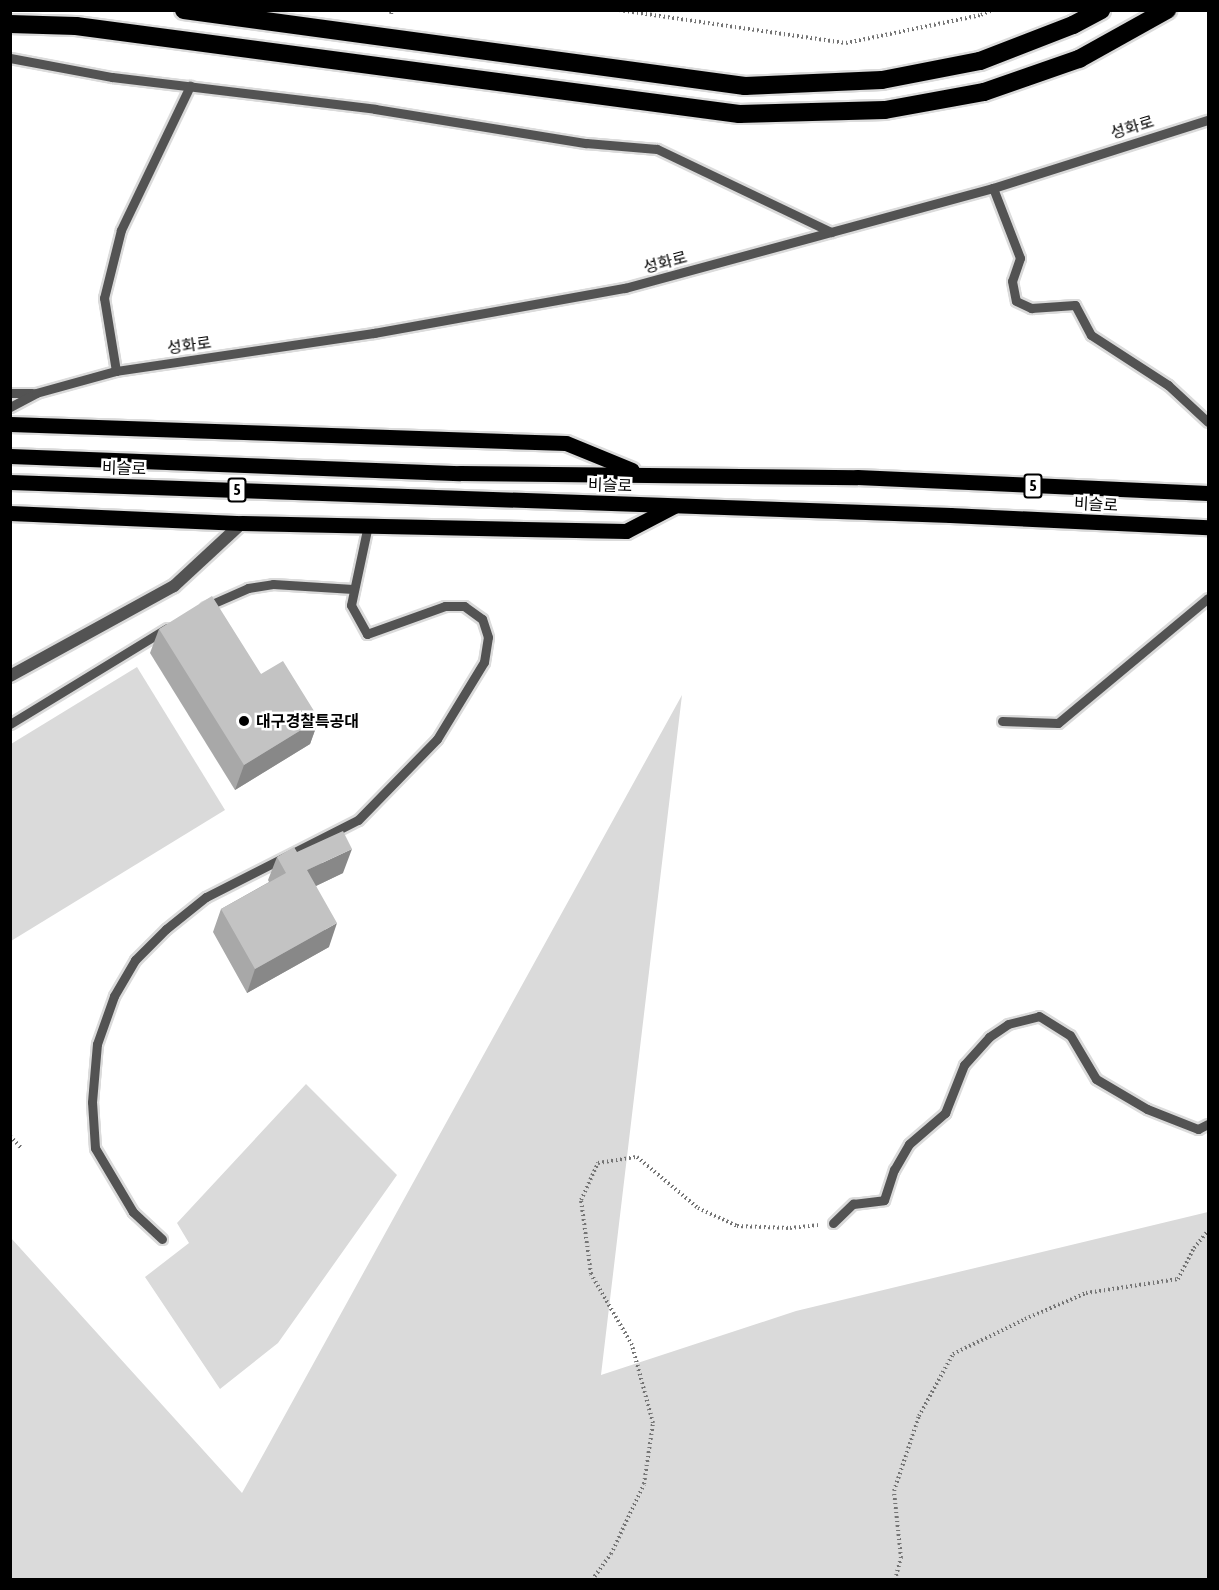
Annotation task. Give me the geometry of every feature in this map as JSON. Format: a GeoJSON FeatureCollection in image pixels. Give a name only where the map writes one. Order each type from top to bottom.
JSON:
{"type":"FeatureCollection","features":[{"type":"Feature","properties":{"kind":"highway"},"geometry":{"type":"LineString","coordinates":[[184,10],[745,86],[882,80],[981,61],[1073,25],[1101,10]]}},
{"type":"Feature","properties":{"kind":"highway"},"geometry":{"type":"LineString","coordinates":[[10,24],[76,26],[739,114],[885,111],[984,92],[1079,59],[1167,10]]}},
{"type":"Feature","properties":{"kind":"main road"},"geometry":{"type":"LineString","coordinates":[[10,424],[566,443],[639,473]]}},
{"type":"Feature","properties":{"kind":"main road","name":"비슬로"},"geometry":{"type":"LineString","coordinates":[[10,456],[460,472],[857,477],[1209,493]]}},
{"type":"Feature","properties":{"kind":"main road","name":"비슬로"},"geometry":{"type":"LineString","coordinates":[[10,482],[677,505],[1209,528]]}},
{"type":"Feature","properties":{"kind":"main road"},"geometry":{"type":"LineString","coordinates":[[10,513],[242,523],[626,531],[677,505]]}},
{"type":"Feature","properties":{"kind":"street"},"geometry":{"type":"LineString","coordinates":[[10,676],[174,586],[242,523]]}},
{"type":"Feature","properties":{"kind":"lane"},"geometry":{"type":"LineString","coordinates":[[10,58],[112,77],[375,109],[586,143],[657,149],[831,232]]}},
{"type":"Feature","properties":{"kind":"lane"},"geometry":{"type":"LineString","coordinates":[[116,371],[104,298],[121,230],[190,86]]}},
{"type":"Feature","properties":{"kind":"lane","name":"성화로"},"geometry":{"type":"LineString","coordinates":[[36,393],[116,371],[374,333],[625,288],[993,188],[1209,120]]}},
{"type":"Feature","properties":{"kind":"lane"},"geometry":{"type":"LineString","coordinates":[[993,188],[1020,258],[1012,281],[1016,301],[1031,308],[1075,305],[1091,335],[1168,385],[1209,422]]}},
{"type":"Feature","properties":{"kind":"lane"},"geometry":{"type":"LineString","coordinates":[[10,393],[36,393]]}},
{"type":"Feature","properties":{"kind":"lane"},"geometry":{"type":"LineString","coordinates":[[10,407],[36,393]]}},
{"type":"Feature","properties":{"kind":"lane"},"geometry":{"type":"LineString","coordinates":[[162,1239],[133,1212],[95,1148],[92,1102],[97,1044],[114,996],[135,960],[166,929],[206,897],[358,820],[437,739],[484,662],[488,637],[482,619],[464,606],[445,606],[367,634],[351,605],[368,525]]}},
{"type":"Feature","properties":{"kind":"lane"},"geometry":{"type":"LineString","coordinates":[[197,610],[248,588],[273,584],[353,590]]}},
{"type":"Feature","properties":{"kind":"lane"},"geometry":{"type":"LineString","coordinates":[[1002,721],[1058,723],[1209,598]]}},
{"type":"Feature","properties":{"kind":"lane"},"geometry":{"type":"LineString","coordinates":[[10,724],[177,622]]}},
{"type":"Feature","properties":{"kind":"lane"},"geometry":{"type":"LineString","coordinates":[[833,1223],[853,1204],[884,1200],[894,1170],[909,1144],[945,1113],[964,1065],[989,1037],[1008,1024],[1039,1016],[1070,1035],[1096,1079],[1147,1109],[1198,1129],[1209,1124]]}},
{"type":"Feature","properties":{"kind":"path"},"geometry":{"type":"LineString","coordinates":[[619,10],[846,43],[993,10]]}},
{"type":"Feature","properties":{"kind":"path"},"geometry":{"type":"LineString","coordinates":[[10,1136],[21,1148]]}},
{"type":"Feature","properties":{"kind":"path"},"geometry":{"type":"LineString","coordinates":[[592,1580],[612,1554],[644,1484],[653,1423],[632,1345],[591,1274],[581,1200],[598,1163],[637,1157],[698,1208],[737,1226],[790,1228],[833,1223]]}},
{"type":"Feature","properties":{"kind":"path"},"geometry":{"type":"LineString","coordinates":[[895,1580],[901,1558],[894,1491],[919,1416],[953,1354],[1086,1293],[1178,1279],[1194,1248],[1209,1231]]}},
{"type":"Feature","properties":{"kind":"shaded area"},"geometry":{"type":"Polygon","coordinates":[[[137,667],[225,810],[11,941],[11,744],[137,667]]]}},
{"type":"Feature","properties":{"kind":"shaded area"},"geometry":{"type":"Polygon","coordinates":[[[682,695],[601,1375],[796,1311],[1208,1212],[1208,1579],[11,1579],[11,1238],[242,1493],[682,695]]]}},
{"type":"Feature","properties":{"kind":"shaded area"},"geometry":{"type":"Polygon","coordinates":[[[306,1084],[397,1175],[278,1343],[220,1389],[145,1277],[189,1243],[177,1223],[306,1084]]]}},
{"type":"Feature","properties":{"kind":"building","name":"대구경찰특공대"},"geometry":{"type":"Polygon","coordinates":[[[212,596],[261,674],[283,661],[319,719],[244,765],[159,629],[212,596]]]}},
{"type":"Feature","properties":{"kind":"building"},"geometry":{"type":"Polygon","coordinates":[[[343,831],[352,849],[307,870],[337,923],[255,969],[221,909],[286,873],[277,857],[294,847],[297,852],[343,831]]]}},
{"type":"Feature","properties":{"kind":"place","name":"대구경찰특공대"},"geometry":{"type":"Point","coordinates":[244,721]}}]}
